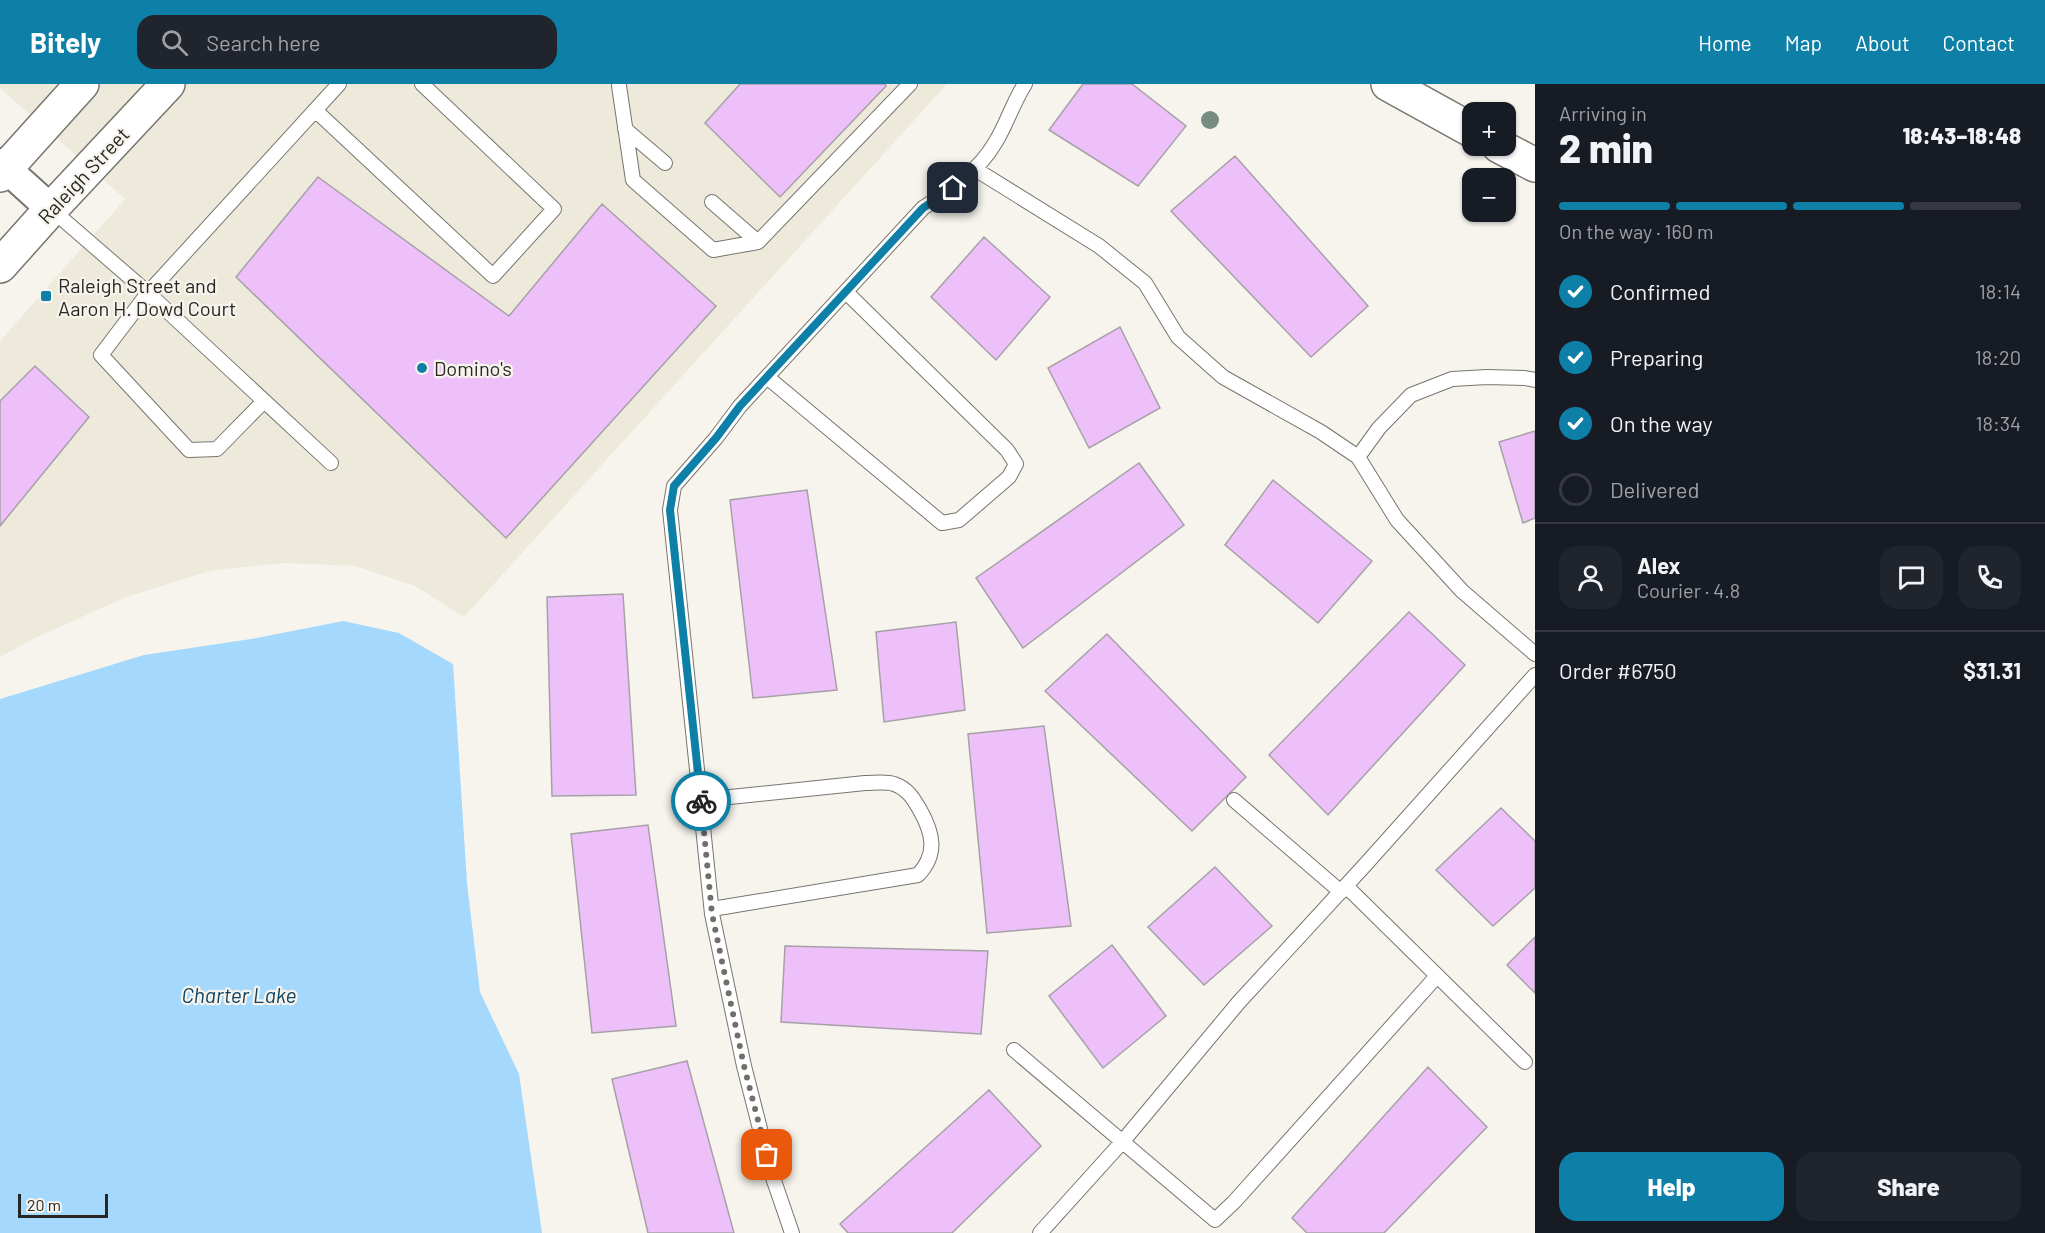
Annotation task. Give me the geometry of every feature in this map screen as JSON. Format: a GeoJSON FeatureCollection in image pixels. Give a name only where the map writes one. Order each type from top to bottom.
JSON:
{"type":"FeatureCollection","features":[{"type":"Feature","properties":{"kind":"street"},"geometry":{"type":"LineString","coordinates":[[51,208],[2,169],[82,84]]}},
{"type":"Feature","properties":{"kind":"street","name":"Raleigh Street"},"geometry":{"type":"LineString","coordinates":[[0,266],[51,208],[168,84]]}},
{"type":"Feature","properties":{"kind":"street"},"geometry":{"type":"LineString","coordinates":[[1388,84],[1462,125]]}},
{"type":"Feature","properties":{"kind":"street"},"geometry":{"type":"LineString","coordinates":[[1516,155],[1535,165]]}},
{"type":"Feature","properties":{"kind":"lane"},"geometry":{"type":"LineString","coordinates":[[264,401],[217,449],[189,450],[101,355],[148,293],[339,84]]}},
{"type":"Feature","properties":{"kind":"lane"},"geometry":{"type":"LineString","coordinates":[[315,110],[493,276],[554,208],[422,84]]}},
{"type":"Feature","properties":{"kind":"lane"},"geometry":{"type":"LineString","coordinates":[[619,85],[633,180],[713,250],[758,242],[910,84]]}},
{"type":"Feature","properties":{"kind":"lane"},"geometry":{"type":"LineString","coordinates":[[792,1233],[771,1172],[744,1066],[712,909],[670,510],[674,486],[716,438],[740,406],[923,208],[953,188],[975,169],[995,143],[1025,84]]}},
{"type":"Feature","properties":{"kind":"lane"},"geometry":{"type":"LineString","coordinates":[[625,129],[665,163]]}},
{"type":"Feature","properties":{"kind":"lane"},"geometry":{"type":"LineString","coordinates":[[975,169],[1099,246],[1145,283],[1178,337],[1223,377],[1321,432],[1358,457],[1397,520],[1462,591],[1535,654]]}},
{"type":"Feature","properties":{"kind":"lane"},"geometry":{"type":"LineString","coordinates":[[712,202],[758,242]]}},
{"type":"Feature","properties":{"kind":"lane"},"geometry":{"type":"LineString","coordinates":[[51,208],[148,293],[331,463]]}},
{"type":"Feature","properties":{"kind":"lane"},"geometry":{"type":"LineString","coordinates":[[767,377],[942,523],[959,520],[1009,477],[1016,464],[1007,450],[846,292]]}},
{"type":"Feature","properties":{"kind":"lane"},"geometry":{"type":"LineString","coordinates":[[1358,457],[1379,428],[1411,395],[1452,379],[1532,376]]}},
{"type":"Feature","properties":{"kind":"lane"},"geometry":{"type":"LineString","coordinates":[[1040,1233],[1123,1141],[1239,1002],[1535,675]]}},
{"type":"Feature","properties":{"kind":"lane"},"geometry":{"type":"LineString","coordinates":[[701,800],[865,783],[892,783],[910,792],[930,828],[932,843],[925,868],[918,875],[712,909]]}},
{"type":"Feature","properties":{"kind":"lane"},"geometry":{"type":"LineString","coordinates":[[1234,800],[1343,889],[1437,976],[1524,1062]]}},
{"type":"Feature","properties":{"kind":"lane"},"geometry":{"type":"LineString","coordinates":[[1014,1050],[1215,1220],[1437,976]]}},
{"type":"Feature","properties":{"kind":"shaded area"},"geometry":{"type":"Polygon","coordinates":[[[0,84],[947,84],[464,617],[415,586],[355,566],[284,563],[213,570],[126,597],[35,638],[0,657],[0,341],[125,199],[0,88],[0,84]]]}},
{"type":"Feature","properties":{"kind":"water","name":"Charter Lake"},"geometry":{"type":"Polygon","coordinates":[[[343,621],[399,633],[453,664],[467,883],[480,992],[519,1074],[542,1233],[0,1233],[0,699],[144,655],[251,639],[343,621]]]}},
{"type":"Feature","properties":{"kind":"building"},"geometry":{"type":"Polygon","coordinates":[[[740,84],[885,84],[886,86],[780,197],[705,123],[740,84]]]}},
{"type":"Feature","properties":{"kind":"building"},"geometry":{"type":"Polygon","coordinates":[[[1083,84],[1132,84],[1186,126],[1138,186],[1049,130],[1083,84]]]}},
{"type":"Feature","properties":{"kind":"building"},"geometry":{"type":"Polygon","coordinates":[[[1235,156],[1368,306],[1311,357],[1171,211],[1235,156]]]}},
{"type":"Feature","properties":{"kind":"building"},"geometry":{"type":"Polygon","coordinates":[[[318,177],[509,316],[602,204],[716,306],[506,538],[236,277],[318,177]]]}},
{"type":"Feature","properties":{"kind":"building"},"geometry":{"type":"Polygon","coordinates":[[[984,237],[1050,297],[996,360],[931,297],[984,237]]]}},
{"type":"Feature","properties":{"kind":"building"},"geometry":{"type":"Polygon","coordinates":[[[1120,327],[1160,408],[1089,448],[1048,368],[1120,327]]]}},
{"type":"Feature","properties":{"kind":"building"},"geometry":{"type":"Polygon","coordinates":[[[35,366],[89,417],[0,526],[0,401],[35,366]]]}},
{"type":"Feature","properties":{"kind":"building"},"geometry":{"type":"Polygon","coordinates":[[[1535,431],[1535,518],[1523,523],[1499,442],[1535,431]]]}},
{"type":"Feature","properties":{"kind":"building"},"geometry":{"type":"Polygon","coordinates":[[[1139,463],[1184,525],[1023,648],[976,578],[1139,463]]]}},
{"type":"Feature","properties":{"kind":"building"},"geometry":{"type":"Polygon","coordinates":[[[1273,480],[1372,561],[1318,623],[1225,545],[1273,480]]]}},
{"type":"Feature","properties":{"kind":"building"},"geometry":{"type":"Polygon","coordinates":[[[807,490],[837,690],[753,698],[730,500],[807,490]]]}},
{"type":"Feature","properties":{"kind":"building"},"geometry":{"type":"Polygon","coordinates":[[[623,594],[636,795],[552,796],[547,597],[623,594]]]}},
{"type":"Feature","properties":{"kind":"building"},"geometry":{"type":"Polygon","coordinates":[[[1409,612],[1465,665],[1328,815],[1269,755],[1409,612]]]}},
{"type":"Feature","properties":{"kind":"building"},"geometry":{"type":"Polygon","coordinates":[[[956,622],[965,710],[884,722],[876,632],[956,622]]]}},
{"type":"Feature","properties":{"kind":"building"},"geometry":{"type":"Polygon","coordinates":[[[1107,634],[1246,777],[1192,831],[1045,691],[1107,634]]]}},
{"type":"Feature","properties":{"kind":"building"},"geometry":{"type":"Polygon","coordinates":[[[1044,726],[1071,926],[987,933],[968,734],[1044,726]]]}},
{"type":"Feature","properties":{"kind":"building"},"geometry":{"type":"Polygon","coordinates":[[[1501,808],[1535,841],[1535,888],[1493,926],[1436,870],[1501,808]]]}},
{"type":"Feature","properties":{"kind":"building"},"geometry":{"type":"Polygon","coordinates":[[[648,825],[676,1026],[592,1033],[571,834],[648,825]]]}},
{"type":"Feature","properties":{"kind":"building"},"geometry":{"type":"Polygon","coordinates":[[[1215,867],[1272,926],[1204,985],[1148,927],[1215,867]]]}},
{"type":"Feature","properties":{"kind":"building"},"geometry":{"type":"Polygon","coordinates":[[[1535,937],[1535,993],[1507,965],[1535,937]]]}},
{"type":"Feature","properties":{"kind":"building"},"geometry":{"type":"Polygon","coordinates":[[[1112,945],[1166,1016],[1103,1068],[1049,996],[1112,945]]]}},
{"type":"Feature","properties":{"kind":"building"},"geometry":{"type":"Polygon","coordinates":[[[785,946],[988,951],[981,1034],[781,1022],[785,946]]]}},
{"type":"Feature","properties":{"kind":"building"},"geometry":{"type":"Polygon","coordinates":[[[687,1061],[734,1233],[648,1233],[612,1079],[687,1061]]]}},
{"type":"Feature","properties":{"kind":"building"},"geometry":{"type":"Polygon","coordinates":[[[1428,1067],[1487,1127],[1384,1233],[1307,1233],[1292,1218],[1428,1067]]]}},
{"type":"Feature","properties":{"kind":"building"},"geometry":{"type":"Polygon","coordinates":[[[989,1090],[1041,1146],[952,1233],[848,1233],[840,1224],[989,1090]]]}},
{"type":"Feature","properties":{"kind":"way so far"},"geometry":{"type":"LineString","coordinates":[[701,801],[712,914],[744,1066],[767,1155]]}},
{"type":"Feature","properties":{"kind":"place","name":"Raleigh Street and Aaron H. Dowd Court"},"geometry":{"type":"Point","coordinates":[46,296]}},
{"type":"Feature","properties":{"kind":"place","name":"Domino's"},"geometry":{"type":"Point","coordinates":[422,368]}},
{"type":"Feature","properties":{"kind":"route"},"geometry":{"type":"LineString","coordinates":[[701,801],[670,510],[674,486],[716,438],[740,406],[923,208],[953,188]]}}]}
